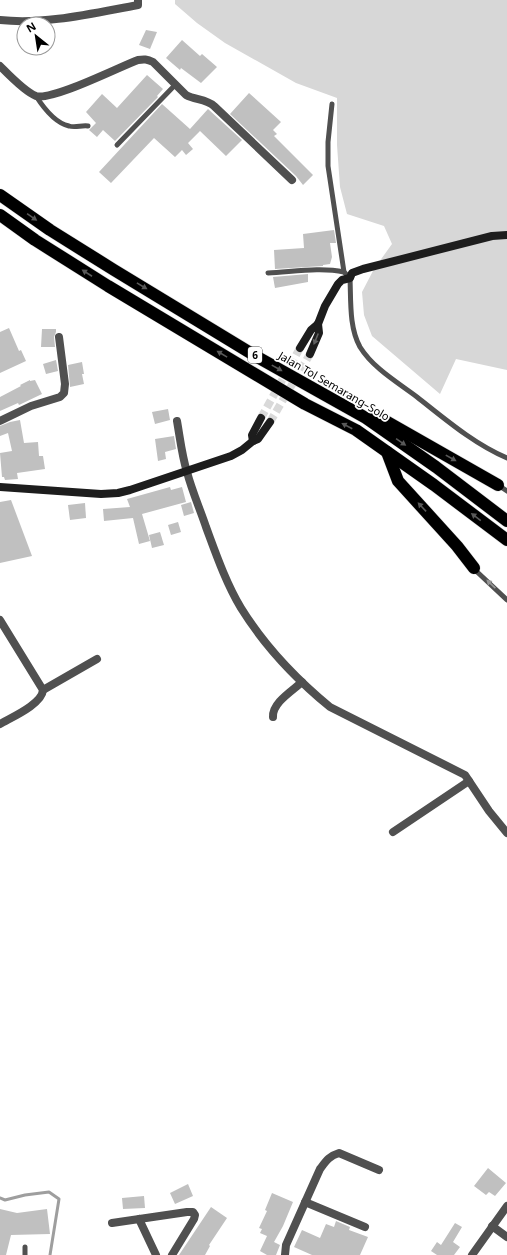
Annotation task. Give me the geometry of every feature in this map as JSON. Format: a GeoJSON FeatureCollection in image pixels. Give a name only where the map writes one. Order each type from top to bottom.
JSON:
{"type":"FeatureCollection","features":[{"type":"Feature","properties":{"kind":"highway","name":"Jalan Tol Semarang–Solo"},"geometry":{"type":"LineString","coordinates":[[0,195],[50,230],[114,270],[259,358],[366,418],[436,467],[507,521]]}},
{"type":"Feature","properties":{"kind":"highway","name":"6"},"geometry":{"type":"LineString","coordinates":[[0,215],[35,240],[108,286],[305,404],[356,430],[434,485],[507,540]]}},
{"type":"Feature","properties":{"kind":"highway"},"geometry":{"type":"LineString","coordinates":[[329,397],[367,411],[504,488]]}},
{"type":"Feature","properties":{"kind":"highway"},"geometry":{"type":"LineString","coordinates":[[387,452],[398,481],[457,546],[474,568]]}},
{"type":"Feature","properties":{"kind":"street"},"geometry":{"type":"LineString","coordinates":[[0,20],[14,21],[63,18],[138,5],[138,0]]}},
{"type":"Feature","properties":{"kind":"street"},"geometry":{"type":"LineString","coordinates":[[0,66],[27,90],[36,96],[45,96],[57,93],[132,62],[144,59],[153,62],[186,95],[192,99],[209,101],[292,180]]}},
{"type":"Feature","properties":{"kind":"street"},"geometry":{"type":"LineString","coordinates":[[310,354],[319,333],[318,324],[325,306],[338,284],[342,280],[350,278],[352,273],[492,236],[507,235]]}},
{"type":"Feature","properties":{"kind":"street"},"geometry":{"type":"LineString","coordinates":[[300,348],[311,330],[318,324]]}},
{"type":"Feature","properties":{"kind":"street"},"geometry":{"type":"LineString","coordinates":[[0,421],[31,406],[63,394],[65,384],[59,337]]}},
{"type":"Feature","properties":{"kind":"street"},"geometry":{"type":"LineString","coordinates":[[253,441],[252,435],[261,418]]}},
{"type":"Feature","properties":{"kind":"street"},"geometry":{"type":"LineString","coordinates":[[177,421],[187,472],[216,555],[237,601],[257,630],[288,668],[330,707],[465,775],[489,812],[507,833]]}},
{"type":"Feature","properties":{"kind":"street"},"geometry":{"type":"LineString","coordinates":[[0,487],[77,493],[118,493],[187,472],[231,456],[258,439],[270,422]]}},
{"type":"Feature","properties":{"kind":"street"},"geometry":{"type":"LineString","coordinates":[[0,620],[43,690],[43,694],[36,703],[0,724]]}},
{"type":"Feature","properties":{"kind":"street"},"geometry":{"type":"LineString","coordinates":[[43,690],[97,659]]}},
{"type":"Feature","properties":{"kind":"street"},"geometry":{"type":"LineString","coordinates":[[273,717],[273,709],[276,705],[302,682]]}},
{"type":"Feature","properties":{"kind":"street"},"geometry":{"type":"LineString","coordinates":[[393,832],[469,781]]}},
{"type":"Feature","properties":{"kind":"street"},"geometry":{"type":"LineString","coordinates":[[285,1255],[286,1245],[320,1169],[327,1159],[334,1154],[339,1153],[379,1170]]}},
{"type":"Feature","properties":{"kind":"street"},"geometry":{"type":"LineString","coordinates":[[305,1202],[365,1227]]}},
{"type":"Feature","properties":{"kind":"street"},"geometry":{"type":"LineString","coordinates":[[472,1255],[507,1206]]}},
{"type":"Feature","properties":{"kind":"street"},"geometry":{"type":"LineString","coordinates":[[112,1223],[191,1212],[194,1213],[194,1219],[172,1255]]}},
{"type":"Feature","properties":{"kind":"street"},"geometry":{"type":"LineString","coordinates":[[139,1219],[156,1255]]}},
{"type":"Feature","properties":{"kind":"street"},"geometry":{"type":"LineString","coordinates":[[492,1226],[507,1237]]}},
{"type":"Feature","properties":{"kind":"lane"},"geometry":{"type":"LineString","coordinates":[[117,144],[176,84]]}},
{"type":"Feature","properties":{"kind":"lane"},"geometry":{"type":"LineString","coordinates":[[36,96],[43,106],[58,121],[69,127],[88,126]]}},
{"type":"Feature","properties":{"kind":"lane"},"geometry":{"type":"LineString","coordinates":[[332,104],[328,142],[328,166],[344,272]]}},
{"type":"Feature","properties":{"kind":"lane"},"geometry":{"type":"LineString","coordinates":[[268,273],[335,270],[344,272],[350,278],[354,331],[360,346],[377,367],[450,422],[497,454],[507,458]]}},
{"type":"Feature","properties":{"kind":"lane"},"geometry":{"type":"LineString","coordinates":[[474,568],[507,600]]}},
{"type":"Feature","properties":{"kind":"lane"},"geometry":{"type":"LineString","coordinates":[[25,1247],[25,1255]]}},
{"type":"Feature","properties":{"kind":"shaded area"},"geometry":{"type":"Polygon","coordinates":[[[175,0],[507,0],[507,370],[456,359],[440,394],[372,336],[364,315],[362,292],[374,269],[392,244],[384,226],[347,214],[340,187],[337,145],[337,98],[296,83],[225,43],[197,23],[175,4],[175,0]]]}},
{"type":"Feature","properties":{"kind":"building"},"geometry":{"type":"Polygon","coordinates":[[[146,30],[157,32],[150,49],[139,45],[146,30]]]}},
{"type":"Feature","properties":{"kind":"building"},"geometry":{"type":"Polygon","coordinates":[[[182,40],[200,56],[202,54],[217,67],[201,83],[181,68],[180,70],[166,58],[182,40]]]}},
{"type":"Feature","properties":{"kind":"building"},"geometry":{"type":"Polygon","coordinates":[[[147,75],[163,89],[157,96],[158,97],[115,141],[103,130],[97,137],[89,130],[96,123],[86,112],[102,94],[117,108],[147,75]]]}},
{"type":"Feature","properties":{"kind":"building"},"geometry":{"type":"Polygon","coordinates":[[[249,93],[281,122],[273,130],[277,134],[274,136],[313,175],[303,185],[296,176],[230,114],[249,93]]]}},
{"type":"Feature","properties":{"kind":"building"},"geometry":{"type":"Polygon","coordinates":[[[162,104],[190,129],[208,109],[242,140],[226,156],[200,131],[188,143],[193,149],[186,155],[182,150],[175,157],[154,138],[111,183],[99,172],[162,104]]]}},
{"type":"Feature","properties":{"kind":"building"},"geometry":{"type":"Polygon","coordinates":[[[334,230],[336,243],[330,243],[332,257],[330,264],[323,266],[275,269],[274,250],[304,248],[303,234],[334,230]]]}},
{"type":"Feature","properties":{"kind":"building"},"geometry":{"type":"Polygon","coordinates":[[[308,274],[308,282],[275,288],[273,277],[308,274]]]}},
{"type":"Feature","properties":{"kind":"building"},"geometry":{"type":"Polygon","coordinates":[[[9,328],[19,351],[21,350],[26,361],[0,373],[0,332],[9,328]]]}},
{"type":"Feature","properties":{"kind":"building"},"geometry":{"type":"Polygon","coordinates":[[[42,329],[56,329],[54,337],[55,347],[41,347],[42,329]]]}},
{"type":"Feature","properties":{"kind":"building"},"geometry":{"type":"Polygon","coordinates":[[[56,360],[58,371],[46,374],[43,364],[56,360]]]}},
{"type":"Feature","properties":{"kind":"building"},"geometry":{"type":"Polygon","coordinates":[[[82,362],[84,384],[70,387],[68,365],[82,362]]]}},
{"type":"Feature","properties":{"kind":"building"},"geometry":{"type":"Polygon","coordinates":[[[30,380],[35,380],[42,394],[19,405],[18,403],[0,411],[0,397],[30,380]]]}},
{"type":"Feature","properties":{"kind":"building"},"geometry":{"type":"Polygon","coordinates":[[[168,409],[170,420],[155,424],[152,412],[168,409]]]}},
{"type":"Feature","properties":{"kind":"building"},"geometry":{"type":"Polygon","coordinates":[[[20,420],[24,443],[38,442],[39,456],[43,456],[45,469],[17,473],[18,479],[5,480],[4,477],[2,477],[0,453],[12,451],[8,433],[0,436],[0,426],[20,420]]]}},
{"type":"Feature","properties":{"kind":"building"},"geometry":{"type":"Polygon","coordinates":[[[174,436],[176,449],[165,452],[166,459],[158,461],[155,439],[174,436]]]}},
{"type":"Feature","properties":{"kind":"building"},"geometry":{"type":"Polygon","coordinates":[[[170,487],[171,490],[182,487],[186,502],[142,514],[150,541],[139,544],[133,518],[104,521],[103,509],[130,507],[127,499],[170,487]]]}},
{"type":"Feature","properties":{"kind":"building"},"geometry":{"type":"Polygon","coordinates":[[[11,500],[32,556],[0,563],[0,502],[11,500]]]}},
{"type":"Feature","properties":{"kind":"building"},"geometry":{"type":"Polygon","coordinates":[[[191,502],[194,513],[184,516],[181,505],[191,502]]]}},
{"type":"Feature","properties":{"kind":"building"},"geometry":{"type":"Polygon","coordinates":[[[85,503],[86,518],[70,520],[68,505],[85,503]]]}},
{"type":"Feature","properties":{"kind":"building"},"geometry":{"type":"Polygon","coordinates":[[[178,522],[181,532],[171,535],[168,525],[178,522]]]}},
{"type":"Feature","properties":{"kind":"building"},"geometry":{"type":"Polygon","coordinates":[[[160,532],[164,545],[152,548],[149,535],[160,532]]]}},
{"type":"Feature","properties":{"kind":"building"},"geometry":{"type":"Polygon","coordinates":[[[488,1168],[506,1183],[495,1196],[489,1192],[486,1195],[474,1186],[488,1168]]]}},
{"type":"Feature","properties":{"kind":"building"},"geometry":{"type":"Polygon","coordinates":[[[188,1184],[193,1196],[175,1204],[170,1193],[188,1184]]]}},
{"type":"Feature","properties":{"kind":"building"},"geometry":{"type":"Polygon","coordinates":[[[272,1193],[293,1202],[283,1226],[274,1242],[280,1245],[276,1255],[267,1255],[260,1251],[267,1236],[260,1233],[262,1229],[259,1228],[267,1211],[265,1210],[272,1193]]]}},
{"type":"Feature","properties":{"kind":"building"},"geometry":{"type":"Polygon","coordinates":[[[144,1196],[145,1208],[123,1209],[122,1198],[144,1196]]]}},
{"type":"Feature","properties":{"kind":"building"},"geometry":{"type":"Polygon","coordinates":[[[211,1207],[227,1218],[209,1245],[210,1246],[205,1255],[179,1255],[211,1207]]]}},
{"type":"Feature","properties":{"kind":"building"},"geometry":{"type":"Polygon","coordinates":[[[0,1209],[17,1213],[47,1209],[50,1234],[11,1235],[6,1255],[0,1255],[0,1209]]]}},
{"type":"Feature","properties":{"kind":"building"},"geometry":{"type":"Polygon","coordinates":[[[336,1221],[350,1227],[349,1230],[368,1237],[360,1255],[312,1255],[294,1247],[302,1230],[320,1238],[326,1224],[334,1227],[336,1221]]]}},
{"type":"Feature","properties":{"kind":"building"},"geometry":{"type":"Polygon","coordinates":[[[455,1223],[462,1227],[453,1242],[460,1247],[454,1255],[437,1255],[431,1251],[437,1242],[441,1245],[455,1223]]]}},
{"type":"Feature","properties":{"kind":"waterway"},"geometry":{"type":"LineString","coordinates":[[0,1198],[5,1200],[25,1195],[49,1192],[59,1199],[50,1255]]}},
{"type":"Feature","properties":{"kind":"tunnel"},"geometry":{"type":"LineString","coordinates":[[261,418],[300,348]]}},
{"type":"Feature","properties":{"kind":"tunnel"},"geometry":{"type":"LineString","coordinates":[[270,422],[310,354]]}}]}
